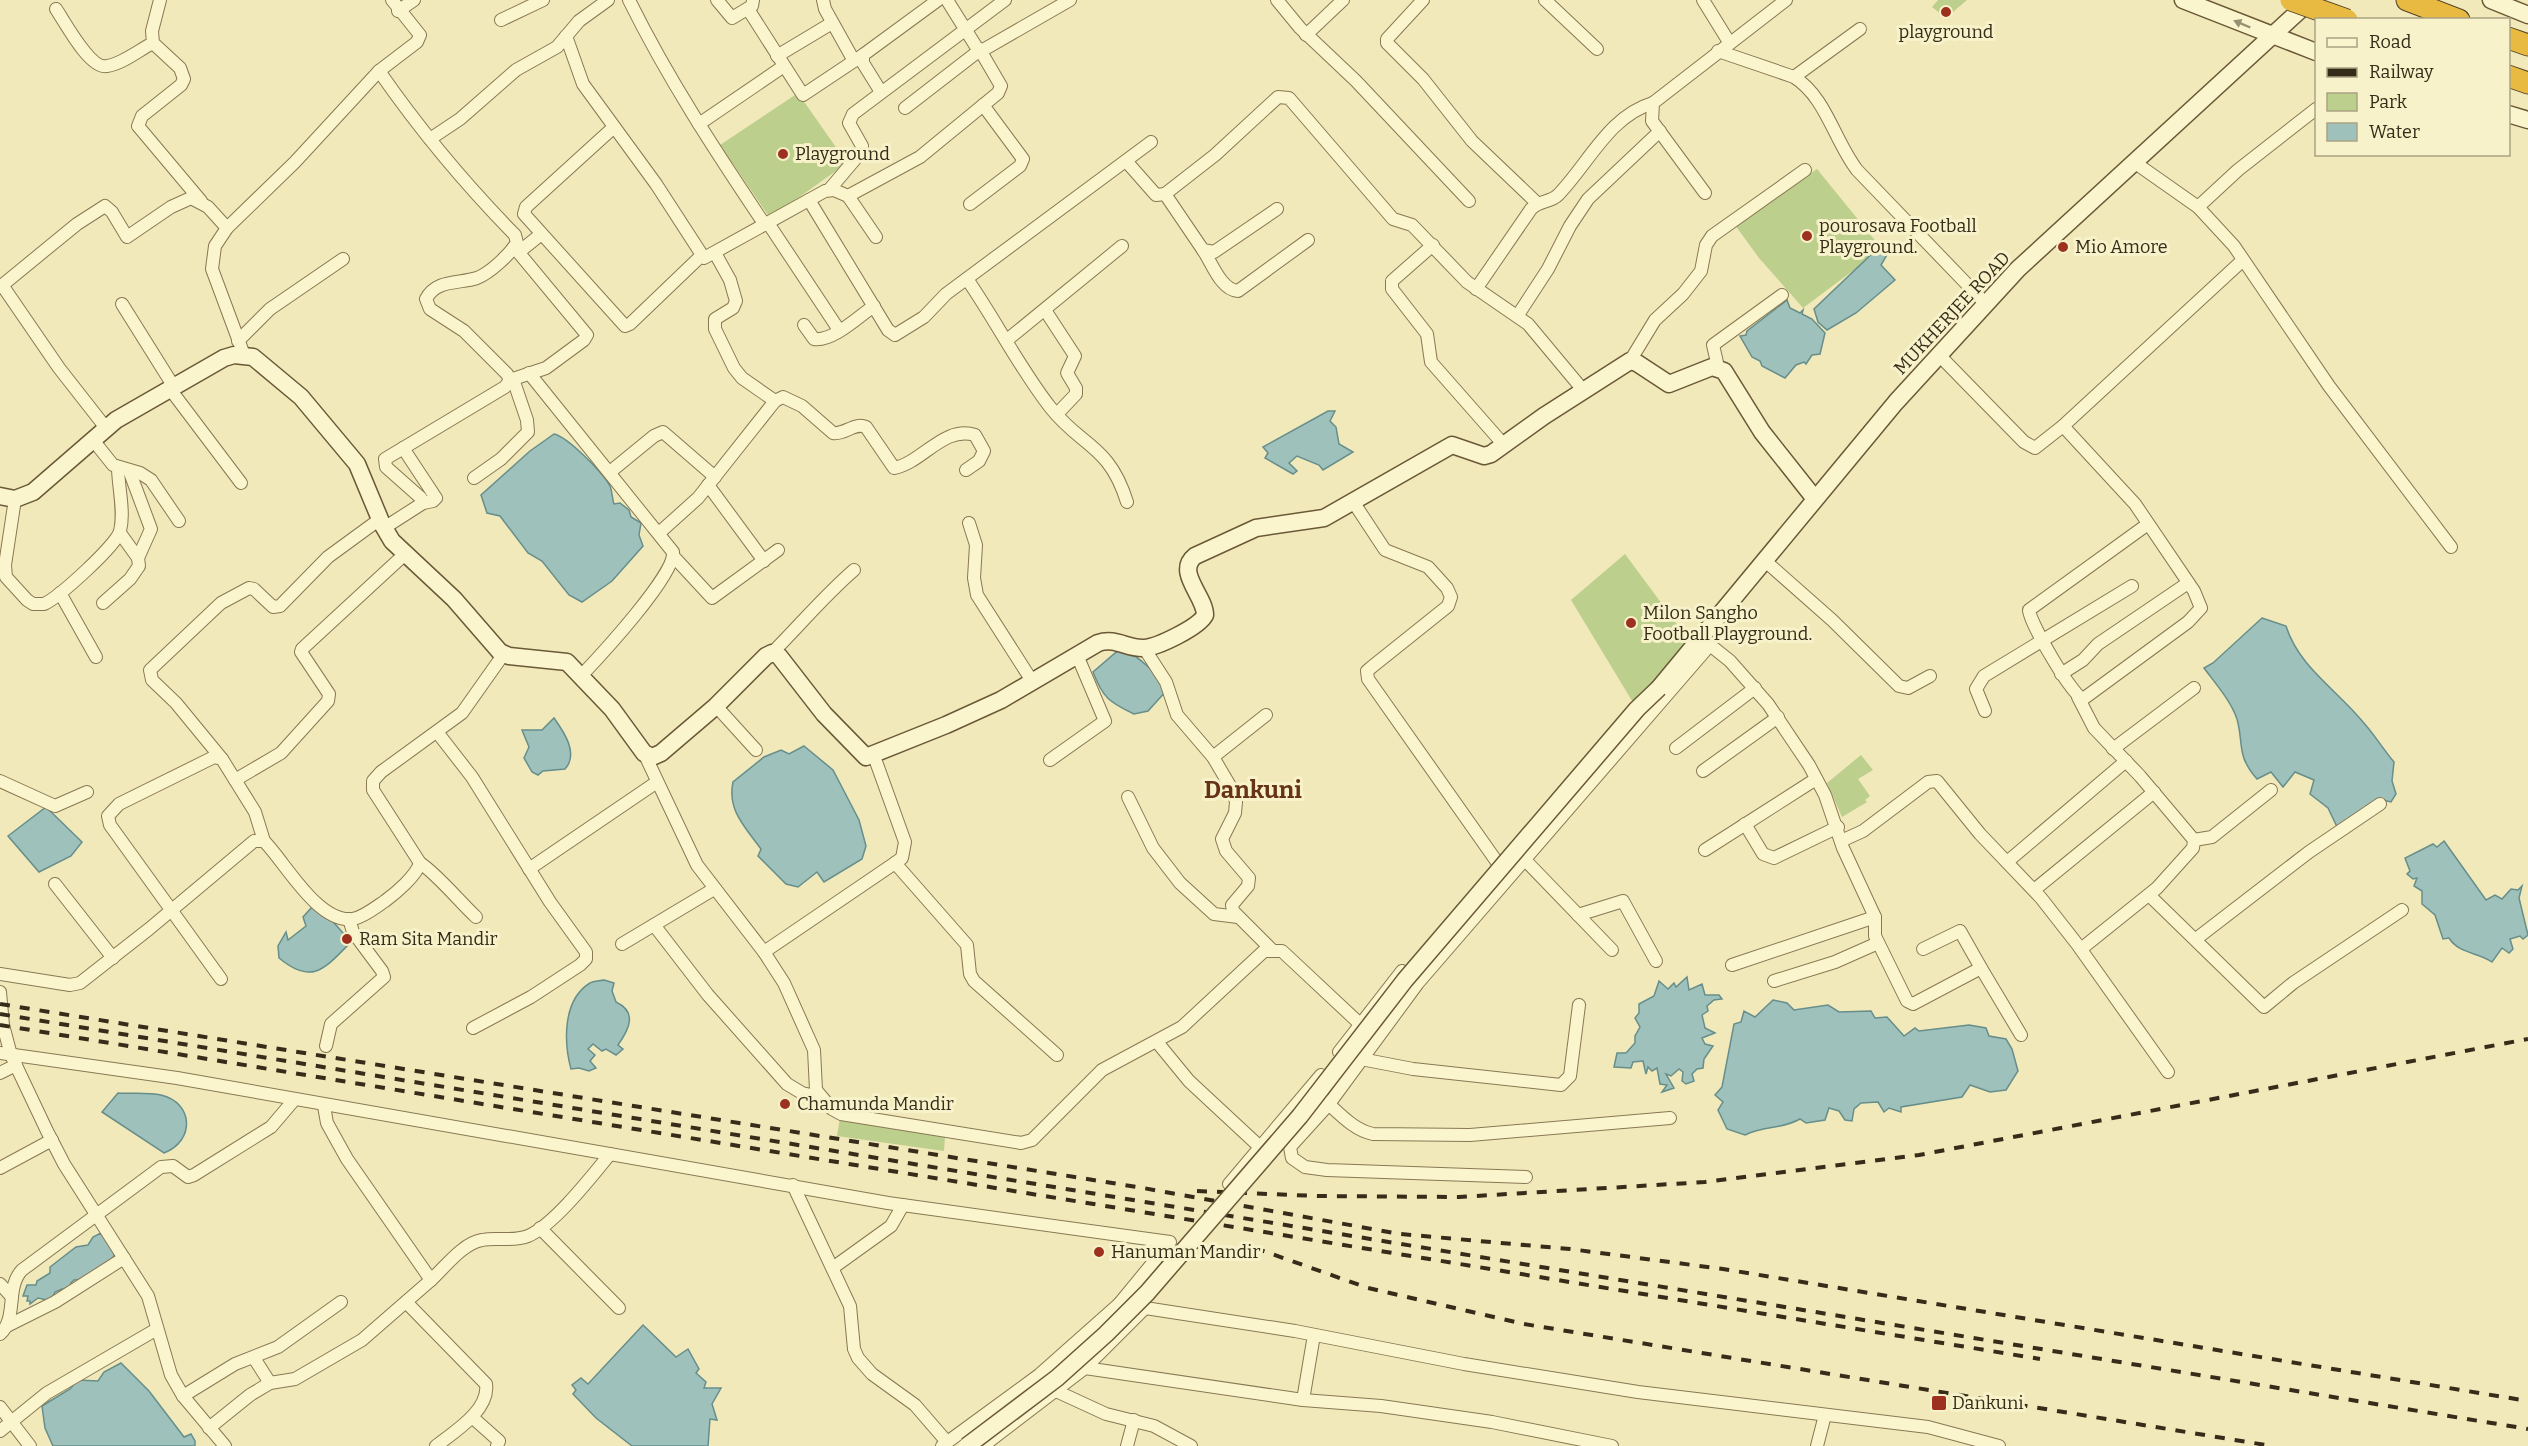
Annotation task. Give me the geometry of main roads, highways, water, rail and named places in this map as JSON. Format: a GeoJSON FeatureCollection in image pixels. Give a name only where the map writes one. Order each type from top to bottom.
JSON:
{"type":"FeatureCollection","features":[{"type":"Feature","properties":{"kind":"highway"},"geometry":{"type":"LineString","coordinates":[[2291,0],[2342,18]]}},
{"type":"Feature","properties":{"kind":"highway"},"geometry":{"type":"LineString","coordinates":[[2407,0],[2454,18]]}},
{"type":"Feature","properties":{"kind":"highway"},"geometry":{"type":"LineString","coordinates":[[2510,39],[2528,45]]}},
{"type":"Feature","properties":{"kind":"highway"},"geometry":{"type":"LineString","coordinates":[[2510,77],[2528,83]]}},
{"type":"Feature","properties":{"kind":"water"},"geometry":{"type":"Polygon","coordinates":[[[1880,246],[1888,253],[1881,265],[1895,280],[1856,313],[1827,330],[1818,322],[1814,309],[1880,246]]]}},
{"type":"Feature","properties":{"kind":"water"},"geometry":{"type":"Polygon","coordinates":[[[1787,300],[1790,308],[1800,313],[1803,310],[1802,314],[1812,319],[1825,333],[1820,354],[1812,355],[1806,364],[1804,362],[1796,365],[1785,378],[1762,366],[1760,361],[1752,357],[1740,336],[1746,335],[1747,331],[1787,300]]]}},
{"type":"Feature","properties":{"kind":"water"},"geometry":{"type":"Polygon","coordinates":[[[1328,411],[1335,411],[1330,421],[1336,427],[1339,444],[1353,452],[1323,470],[1319,465],[1297,456],[1289,463],[1297,471],[1293,474],[1265,458],[1268,453],[1263,447],[1328,411]]]}},
{"type":"Feature","properties":{"kind":"water"},"geometry":{"type":"Polygon","coordinates":[[[554,434],[576,448],[593,465],[610,486],[614,504],[620,503],[629,510],[631,517],[641,523],[639,535],[643,546],[612,581],[582,602],[569,595],[542,561],[528,553],[500,516],[487,513],[481,495],[530,451],[554,434]]]}},
{"type":"Feature","properties":{"kind":"water"},"geometry":{"type":"Polygon","coordinates":[[[2262,618],[2286,626],[2292,641],[2309,666],[2371,731],[2394,762],[2392,781],[2396,794],[2391,802],[2383,800],[2339,831],[2328,808],[2310,794],[2314,780],[2295,772],[2283,787],[2271,772],[2257,779],[2250,771],[2243,756],[2234,712],[2204,668],[2213,663],[2262,618]]]}},
{"type":"Feature","properties":{"kind":"water"},"geometry":{"type":"Polygon","coordinates":[[[1121,648],[1147,666],[1168,689],[1148,711],[1134,714],[1118,706],[1104,694],[1093,672],[1121,648]]]}},
{"type":"Feature","properties":{"kind":"water"},"geometry":{"type":"Polygon","coordinates":[[[554,718],[568,743],[571,757],[565,769],[543,771],[538,775],[532,772],[524,758],[529,747],[522,730],[542,730],[554,718]]]}},
{"type":"Feature","properties":{"kind":"water"},"geometry":{"type":"Polygon","coordinates":[[[804,746],[833,770],[859,820],[866,846],[862,859],[824,882],[817,872],[798,887],[786,884],[758,856],[761,849],[739,818],[732,792],[733,782],[764,757],[781,750],[789,754],[804,746]]]}},
{"type":"Feature","properties":{"kind":"water"},"geometry":{"type":"Polygon","coordinates":[[[46,807],[82,842],[71,856],[39,872],[8,836],[46,807]]]}},
{"type":"Feature","properties":{"kind":"water"},"geometry":{"type":"Polygon","coordinates":[[[2444,841],[2486,900],[2495,895],[2502,899],[2511,889],[2518,890],[2522,886],[2519,898],[2528,935],[2523,939],[2520,936],[2510,939],[2513,949],[2509,953],[2502,948],[2492,962],[2463,950],[2449,938],[2443,939],[2435,915],[2422,904],[2422,891],[2414,886],[2417,878],[2413,879],[2407,874],[2410,871],[2405,858],[2433,844],[2437,847],[2444,841]]]}},
{"type":"Feature","properties":{"kind":"water"},"geometry":{"type":"Polygon","coordinates":[[[313,906],[328,916],[351,942],[326,966],[310,972],[301,971],[279,958],[278,946],[286,932],[288,940],[306,926],[303,917],[313,906]]]}},
{"type":"Feature","properties":{"kind":"water"},"geometry":{"type":"Polygon","coordinates":[[[1687,977],[1689,990],[1702,984],[1705,995],[1719,995],[1722,999],[1714,1000],[1707,1006],[1708,1011],[1702,1015],[1705,1028],[1715,1033],[1702,1038],[1705,1044],[1713,1046],[1704,1059],[1703,1068],[1697,1069],[1692,1074],[1694,1081],[1686,1084],[1682,1081],[1683,1072],[1679,1069],[1671,1076],[1666,1074],[1674,1088],[1662,1092],[1667,1085],[1660,1084],[1657,1068],[1652,1071],[1648,1067],[1646,1074],[1643,1061],[1633,1062],[1631,1068],[1614,1067],[1617,1053],[1626,1053],[1635,1043],[1635,1036],[1640,1027],[1635,1018],[1639,1013],[1639,1004],[1654,996],[1659,981],[1668,989],[1674,983],[1676,987],[1687,977]]]}},
{"type":"Feature","properties":{"kind":"water"},"geometry":{"type":"Polygon","coordinates":[[[604,980],[614,983],[612,991],[616,1002],[623,1006],[629,1016],[626,1033],[618,1045],[623,1049],[616,1055],[606,1049],[602,1051],[593,1044],[588,1049],[595,1055],[590,1061],[596,1068],[589,1071],[579,1068],[571,1069],[567,1047],[567,1023],[574,1000],[591,982],[604,980]]]}},
{"type":"Feature","properties":{"kind":"water"},"geometry":{"type":"Polygon","coordinates":[[[1773,1000],[1787,1003],[1794,1010],[1828,1005],[1839,1012],[1871,1011],[1875,1018],[1887,1017],[1904,1036],[1915,1028],[1919,1031],[1969,1025],[1986,1028],[1989,1036],[2006,1039],[2012,1049],[2018,1071],[2006,1090],[1990,1092],[1970,1085],[1962,1097],[1901,1107],[1901,1112],[1889,1108],[1884,1112],[1878,1102],[1861,1103],[1854,1109],[1852,1121],[1845,1120],[1839,1111],[1829,1108],[1825,1120],[1806,1123],[1800,1119],[1786,1125],[1745,1135],[1727,1129],[1718,1110],[1723,1102],[1715,1095],[1722,1087],[1734,1024],[1741,1022],[1744,1011],[1755,1017],[1773,1000]]]}},
{"type":"Feature","properties":{"kind":"water"},"geometry":{"type":"Polygon","coordinates":[[[118,1093],[156,1094],[172,1099],[185,1114],[185,1131],[181,1140],[164,1153],[102,1112],[118,1093]]]}},
{"type":"Feature","properties":{"kind":"water"},"geometry":{"type":"Polygon","coordinates":[[[101,1233],[116,1252],[104,1267],[92,1275],[74,1280],[71,1283],[78,1286],[72,1291],[62,1289],[55,1292],[51,1301],[38,1298],[30,1304],[30,1301],[27,1301],[28,1296],[23,1296],[27,1285],[36,1285],[37,1281],[50,1273],[50,1267],[76,1247],[88,1245],[93,1237],[101,1233]]]}},
{"type":"Feature","properties":{"kind":"water"},"geometry":{"type":"Polygon","coordinates":[[[643,1325],[676,1357],[688,1349],[699,1369],[696,1373],[706,1382],[704,1388],[721,1388],[712,1404],[717,1420],[710,1419],[708,1446],[632,1446],[596,1418],[573,1394],[576,1390],[572,1385],[581,1378],[588,1384],[643,1325]]]}},
{"type":"Feature","properties":{"kind":"water"},"geometry":{"type":"Polygon","coordinates":[[[121,1363],[149,1391],[184,1437],[191,1434],[195,1446],[53,1446],[45,1428],[42,1406],[70,1389],[78,1380],[98,1381],[104,1372],[121,1363]]]}},
{"type":"Feature","properties":{"kind":"railway"},"geometry":{"type":"LineString","coordinates":[[0,1004],[1143,1188],[1400,1234],[1570,1249],[1723,1269],[2528,1401]]}},
{"type":"Feature","properties":{"kind":"railway"},"geometry":{"type":"LineString","coordinates":[[0,1014],[2528,1429]]}},
{"type":"Feature","properties":{"kind":"railway"},"geometry":{"type":"LineString","coordinates":[[0,1025],[2040,1359]]}},
{"type":"Feature","properties":{"kind":"railway"},"geometry":{"type":"LineString","coordinates":[[1197,1191],[1317,1196],[1459,1197],[1705,1182],[1919,1155],[2528,1039]]}},
{"type":"Feature","properties":{"kind":"railway"},"geometry":{"type":"LineString","coordinates":[[1255,1248],[1368,1288],[1524,1324],[2272,1446]]}},
{"type":"Feature","properties":{"kind":"place","name":"playground"},"geometry":{"type":"Point","coordinates":[1946,12]}},
{"type":"Feature","properties":{"kind":"place","name":"Playground"},"geometry":{"type":"Point","coordinates":[783,154]}},
{"type":"Feature","properties":{"kind":"place","name":"pourosava Football Playground."},"geometry":{"type":"Point","coordinates":[1807,236]}},
{"type":"Feature","properties":{"kind":"place","name":"Mio Amore"},"geometry":{"type":"Point","coordinates":[2063,247]}},
{"type":"Feature","properties":{"kind":"place","name":"Milon Sangho Football Playground."},"geometry":{"type":"Point","coordinates":[1631,623]}},
{"type":"Feature","properties":{"kind":"place","name":"Ram Sita Mandir"},"geometry":{"type":"Point","coordinates":[347,939]}},
{"type":"Feature","properties":{"kind":"place","name":"Chamunda Mandir"},"geometry":{"type":"Point","coordinates":[785,1104]}},
{"type":"Feature","properties":{"kind":"place","name":"Hanuman Mandir"},"geometry":{"type":"Point","coordinates":[1099,1252]}},
{"type":"Feature","properties":{"kind":"place","name":"Dankuni"},"geometry":{"type":"Point","coordinates":[1939,1403]}},
{"type":"Feature","properties":{"kind":"district","name":"Dankuni"},"geometry":{"type":"Point","coordinates":[1253,790]}}]}
